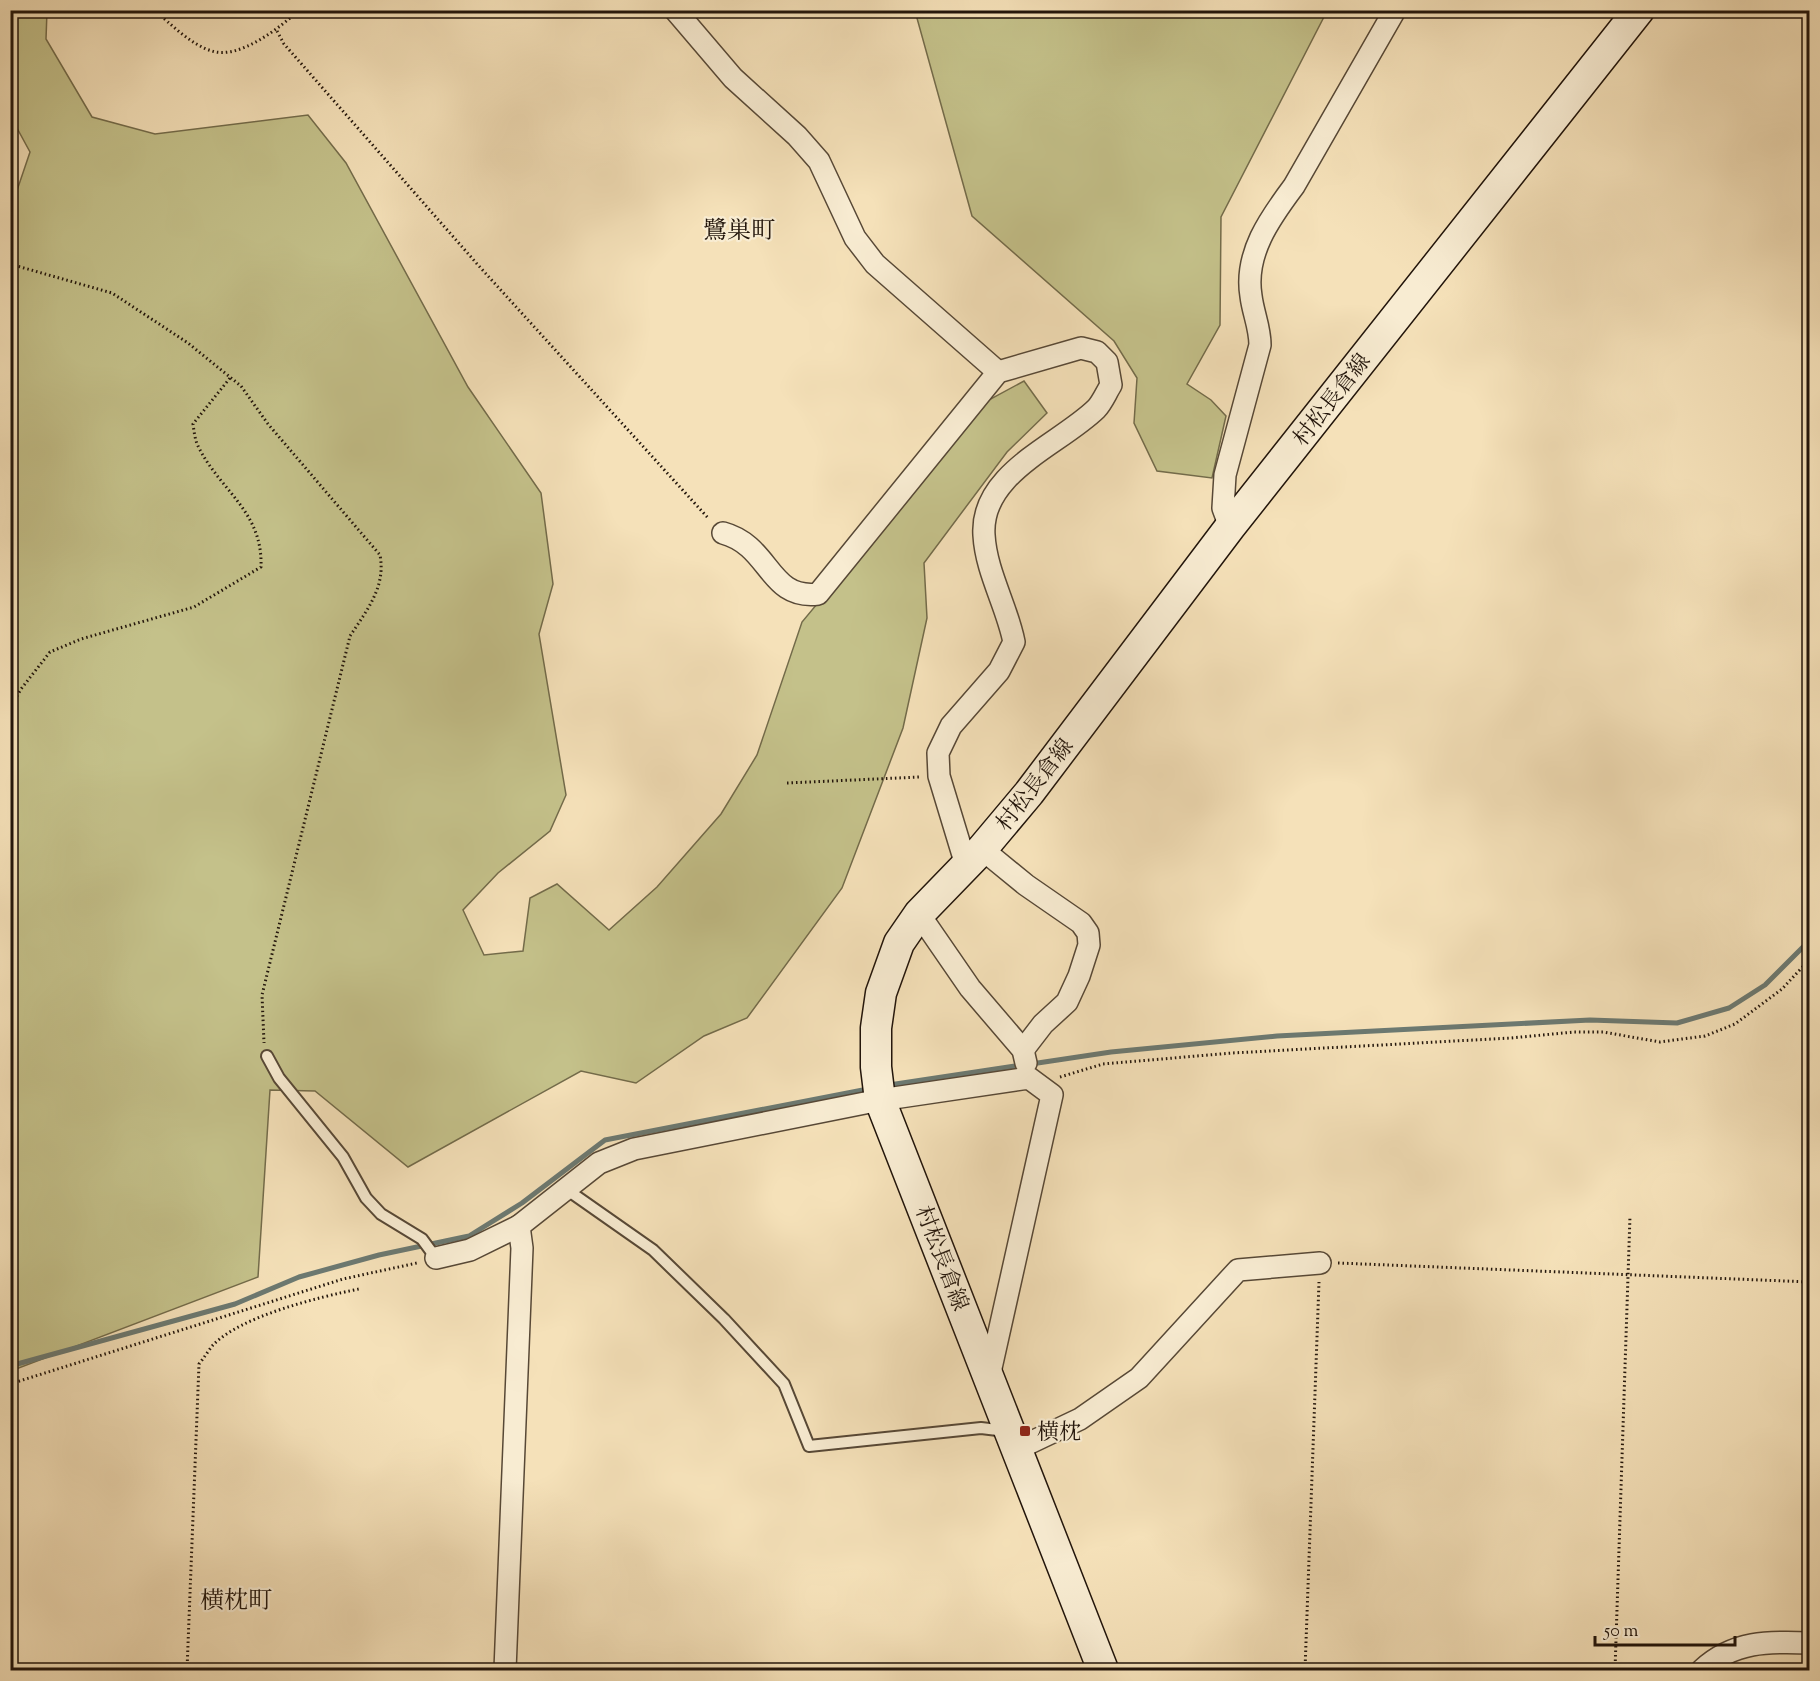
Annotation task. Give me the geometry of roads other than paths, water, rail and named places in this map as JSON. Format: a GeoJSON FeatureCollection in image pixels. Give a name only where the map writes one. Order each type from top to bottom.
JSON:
{"type":"FeatureCollection","features":[{"type":"Feature","properties":{"kind":"main road","name":"村松長倉線"},"geometry":{"type":"LineString","coordinates":[[1103,1671],[880,1100],[876,1066],[876,1028],[881,993],[899,943],[919,914],[974,857],[1029,793],[1230,527],[1639,10]]}},
{"type":"Feature","properties":{"kind":"street"},"geometry":{"type":"LineString","coordinates":[[675,10],[734,78],[797,136],[819,161],[855,238],[875,264],[998,372]]}},
{"type":"Feature","properties":{"kind":"street"},"geometry":{"type":"LineString","coordinates":[[1230,527],[1223,508],[1225,475],[1260,345],[1260,330],[1250,293],[1253,256],[1275,212],[1294,186],[1395,10]]}},
{"type":"Feature","properties":{"kind":"street"},"geometry":{"type":"LineString","coordinates":[[723,533],[748,544],[760,555],[775,578],[794,593],[818,594],[998,372],[1081,348],[1097,352],[1107,362],[1111,374],[1111,385],[1098,407],[1015,471],[997,493],[985,516],[986,551],[1014,642],[999,671],[944,738],[938,753],[939,776],[974,857],[1026,885],[1081,923],[1088,933],[1089,945],[1079,976],[1066,1002],[1043,1024],[1023,1050]]}},
{"type":"Feature","properties":{"kind":"street"},"geometry":{"type":"LineString","coordinates":[[919,914],[970,988],[1023,1050],[1029,1078],[1052,1095],[989,1377]]}},
{"type":"Feature","properties":{"kind":"street"},"geometry":{"type":"LineString","coordinates":[[436,1258],[470,1250],[519,1226],[599,1163],[634,1149],[880,1100],[1029,1078]]}},
{"type":"Feature","properties":{"kind":"street"},"geometry":{"type":"LineString","coordinates":[[505,1671],[522,1248],[519,1226]]}},
{"type":"Feature","properties":{"kind":"street"},"geometry":{"type":"LineString","coordinates":[[1013,1440],[1080,1419],[1139,1378],[1238,1270],[1320,1263]]}},
{"type":"Feature","properties":{"kind":"street"},"geometry":{"type":"LineString","coordinates":[[1702,1671],[1731,1651],[1752,1644],[1770,1641],[1809,1643]]}},
{"type":"Feature","properties":{"kind":"lane"},"geometry":{"type":"LineString","coordinates":[[267,1056],[279,1078],[343,1156],[366,1198],[381,1214],[422,1239],[436,1258]]}},
{"type":"Feature","properties":{"kind":"lane"},"geometry":{"type":"LineString","coordinates":[[566,1189],[653,1250],[692,1285],[732,1327],[784,1384],[809,1446],[981,1428],[1013,1440]]}},
{"type":"Feature","properties":{"kind":"waterway"},"geometry":{"type":"LineString","coordinates":[[1031,1064],[1111,1052],[1277,1036],[1590,1020],[1677,1023],[1729,1008],[1765,985],[1810,940]]}},
{"type":"Feature","properties":{"kind":"waterway"},"geometry":{"type":"LineString","coordinates":[[889,1085],[1022,1065]]}},
{"type":"Feature","properties":{"kind":"waterway"},"geometry":{"type":"LineString","coordinates":[[10,1366],[235,1304],[299,1277],[379,1255],[469,1236],[522,1203],[605,1140],[868,1089]]}},
{"type":"Feature","properties":{"kind":"place","name":"横枕"},"geometry":{"type":"Point","coordinates":[1025,1431]}},
{"type":"Feature","properties":{"kind":"district","name":"鷺巣町"},"geometry":{"type":"Point","coordinates":[739,230]}},
{"type":"Feature","properties":{"kind":"district","name":"横枕町"},"geometry":{"type":"Point","coordinates":[236,1600]}}]}
